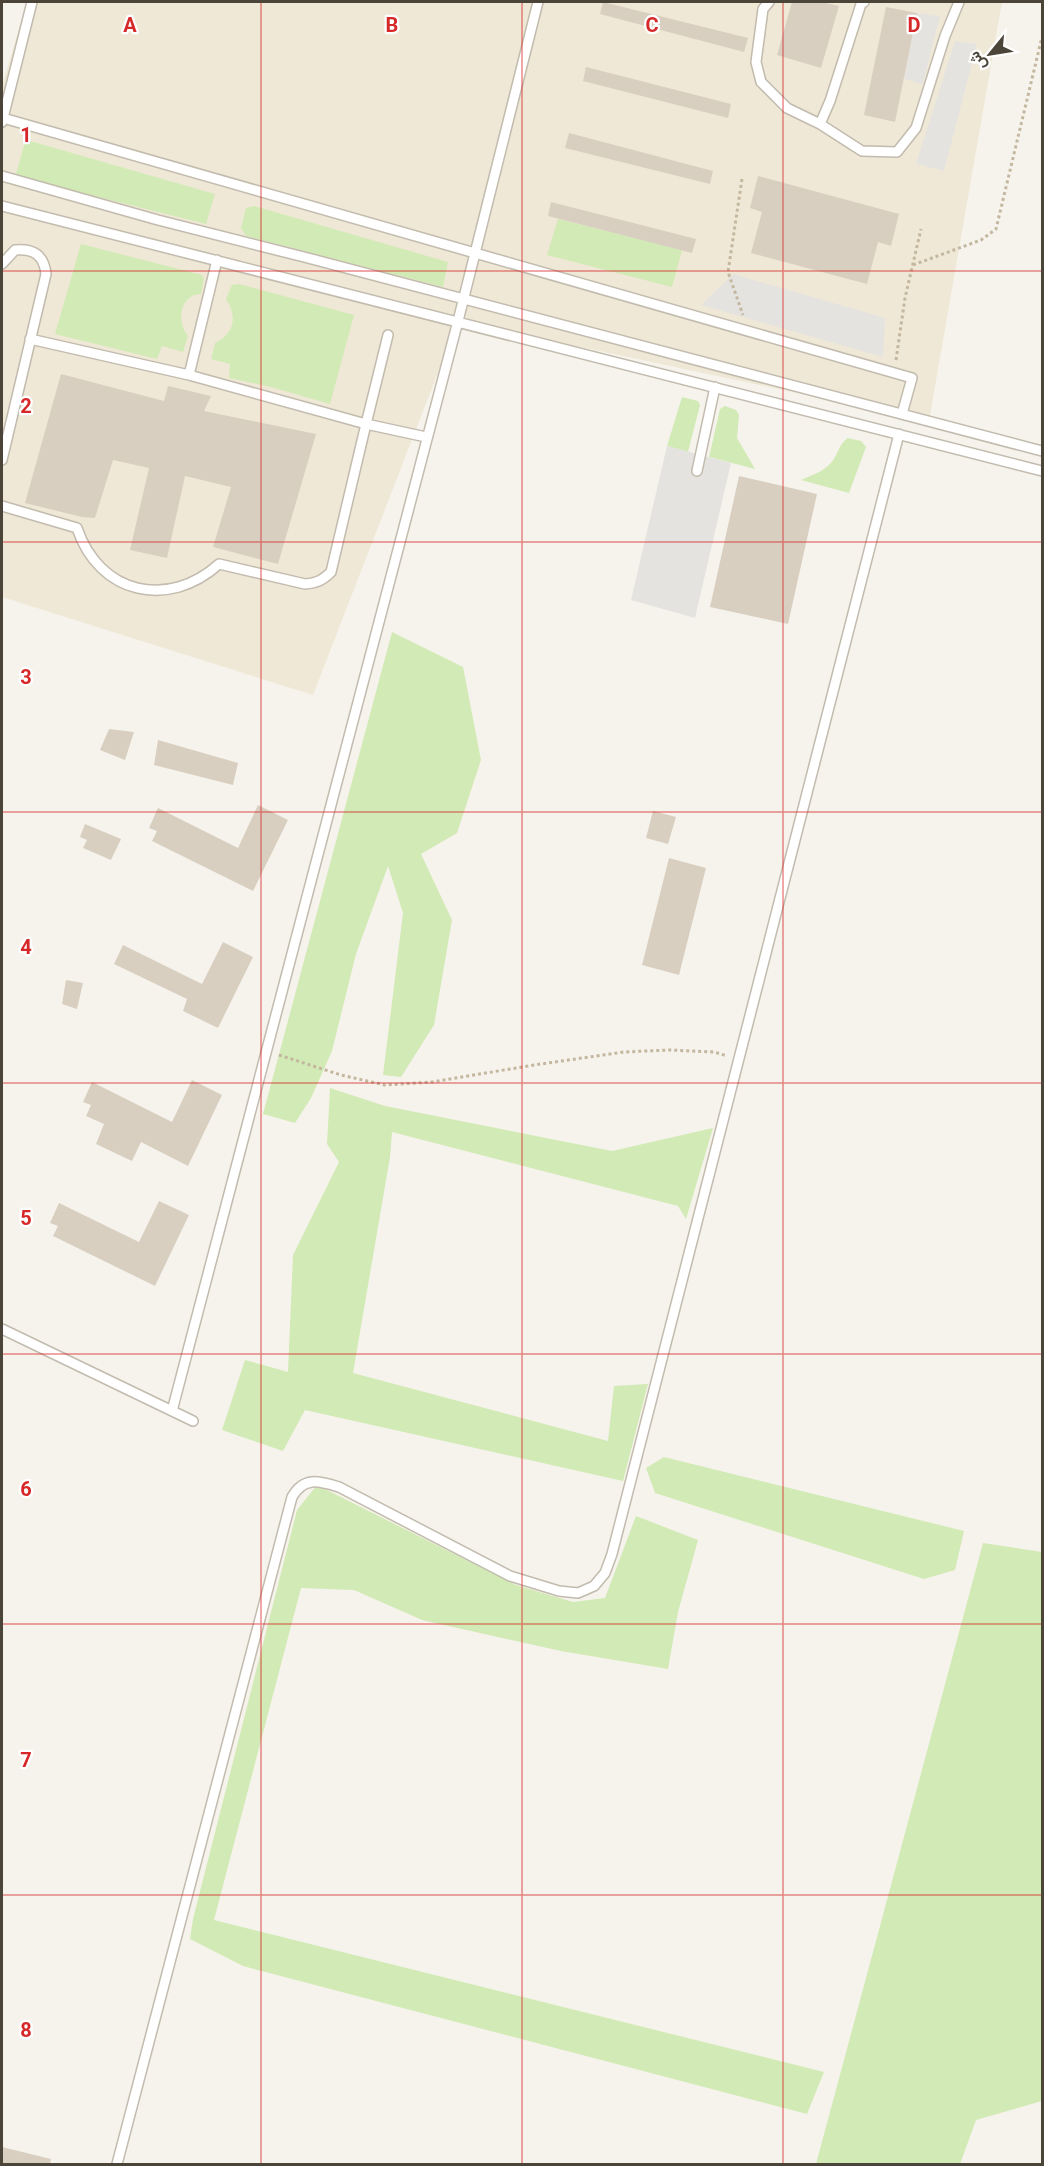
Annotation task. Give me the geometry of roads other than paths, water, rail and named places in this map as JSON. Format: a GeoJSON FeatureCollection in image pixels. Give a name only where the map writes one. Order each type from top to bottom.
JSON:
{"type":"FeatureCollection","features":[{"type":"Feature","properties":{"kind":"lane"},"geometry":{"type":"LineString","coordinates":[[32,2],[2,120],[912,378],[902,414]]}},
{"type":"Feature","properties":{"kind":"lane"},"geometry":{"type":"LineString","coordinates":[[172,1411],[458,321],[538,2]]}},
{"type":"Feature","properties":{"kind":"lane"},"geometry":{"type":"LineString","coordinates":[[770,2],[763,9],[756,62],[761,82],[787,108],[820,124],[862,151],[897,152],[916,128],[958,2]]}},
{"type":"Feature","properties":{"kind":"lane"},"geometry":{"type":"LineString","coordinates":[[820,124],[830,101],[860,2]]}},
{"type":"Feature","properties":{"kind":"lane"},"geometry":{"type":"LineString","coordinates":[[2,176],[158,220],[1042,451]]}},
{"type":"Feature","properties":{"kind":"lane"},"geometry":{"type":"LineString","coordinates":[[2,206],[1042,471]]}},
{"type":"Feature","properties":{"kind":"lane"},"geometry":{"type":"LineString","coordinates":[[2,264],[15,250],[27,249],[37,253],[45,263],[46,274],[2,460]]}},
{"type":"Feature","properties":{"kind":"lane"},"geometry":{"type":"LineString","coordinates":[[189,375],[218,260]]}},
{"type":"Feature","properties":{"kind":"lane"},"geometry":{"type":"LineString","coordinates":[[2,506],[77,528],[93,557],[105,572],[117,581],[150,591],[185,585],[204,578],[219,564],[305,584],[323,580],[331,572],[388,335]]}},
{"type":"Feature","properties":{"kind":"lane"},"geometry":{"type":"LineString","coordinates":[[30,339],[189,375],[366,424],[426,437]]}},
{"type":"Feature","properties":{"kind":"lane"},"geometry":{"type":"LineString","coordinates":[[697,471],[716,387]]}},
{"type":"Feature","properties":{"kind":"lane"},"geometry":{"type":"LineString","coordinates":[[117,2164],[292,1497],[297,1489],[307,1483],[319,1481],[339,1487],[510,1576],[559,1591],[578,1593],[594,1586],[605,1573],[612,1554],[899,434]]}},
{"type":"Feature","properties":{"kind":"lane"},"geometry":{"type":"LineString","coordinates":[[2,1329],[193,1421]]}}]}
